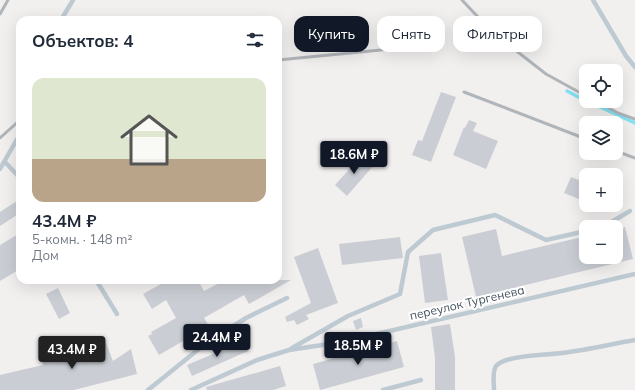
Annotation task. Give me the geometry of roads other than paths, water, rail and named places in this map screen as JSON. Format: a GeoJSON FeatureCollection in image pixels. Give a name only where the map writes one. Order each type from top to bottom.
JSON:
{"type":"FeatureCollection","features":[{"type":"Feature","properties":{"kind":"lane"},"geometry":{"type":"LineString","coordinates":[[63,16],[73,0]]}},
{"type":"Feature","properties":{"kind":"lane"},"geometry":{"type":"LineString","coordinates":[[592,0],[626,56],[635,67]]}},
{"type":"Feature","properties":{"kind":"lane"},"geometry":{"type":"LineString","coordinates":[[0,169],[16,141]]}},
{"type":"Feature","properties":{"kind":"lane"},"geometry":{"type":"LineString","coordinates":[[5,162],[16,174]]}},
{"type":"Feature","properties":{"kind":"lane"},"geometry":{"type":"LineString","coordinates":[[616,220],[630,212]]}},
{"type":"Feature","properties":{"kind":"lane"},"geometry":{"type":"LineString","coordinates":[[289,350],[348,316],[400,294],[408,252],[433,230],[495,215],[546,240],[579,233]]}},
{"type":"Feature","properties":{"kind":"lane","name":"переулок Тургенева"},"geometry":{"type":"LineString","coordinates":[[191,390],[257,360],[289,350],[342,342],[635,274]]}},
{"type":"Feature","properties":{"kind":"lane"},"geometry":{"type":"LineString","coordinates":[[98,284],[117,314]]}},
{"type":"Feature","properties":{"kind":"lane"},"geometry":{"type":"LineString","coordinates":[[148,390],[205,344],[246,318],[287,298]]}},
{"type":"Feature","properties":{"kind":"lane"},"geometry":{"type":"LineString","coordinates":[[494,390],[494,371],[497,365],[502,362],[517,358],[562,354],[635,340]]}},
{"type":"Feature","properties":{"kind":"lane"},"geometry":{"type":"LineString","coordinates":[[383,390],[421,380]]}},
{"type":"Feature","properties":{"kind":"waterway"},"geometry":{"type":"LineString","coordinates":[[567,91],[579,97]]}},
{"type":"Feature","properties":{"kind":"waterway"},"geometry":{"type":"LineString","coordinates":[[602,108],[635,123]]}},
{"type":"Feature","properties":{"kind":"railway"},"geometry":{"type":"LineString","coordinates":[[0,14],[8,0]]}},
{"type":"Feature","properties":{"kind":"railway"},"geometry":{"type":"LineString","coordinates":[[462,0],[492,32],[546,74],[579,92]]}},
{"type":"Feature","properties":{"kind":"railway"},"geometry":{"type":"LineString","coordinates":[[282,60],[377,50]]}},
{"type":"Feature","properties":{"kind":"railway"},"geometry":{"type":"LineString","coordinates":[[464,92],[579,136]]}},
{"type":"Feature","properties":{"kind":"railway"},"geometry":{"type":"LineString","coordinates":[[609,108],[635,119]]}},
{"type":"Feature","properties":{"kind":"railway"},"geometry":{"type":"LineString","coordinates":[[0,138],[16,124]]}},
{"type":"Feature","properties":{"kind":"railway"},"geometry":{"type":"LineString","coordinates":[[623,154],[635,158]]}}]}
